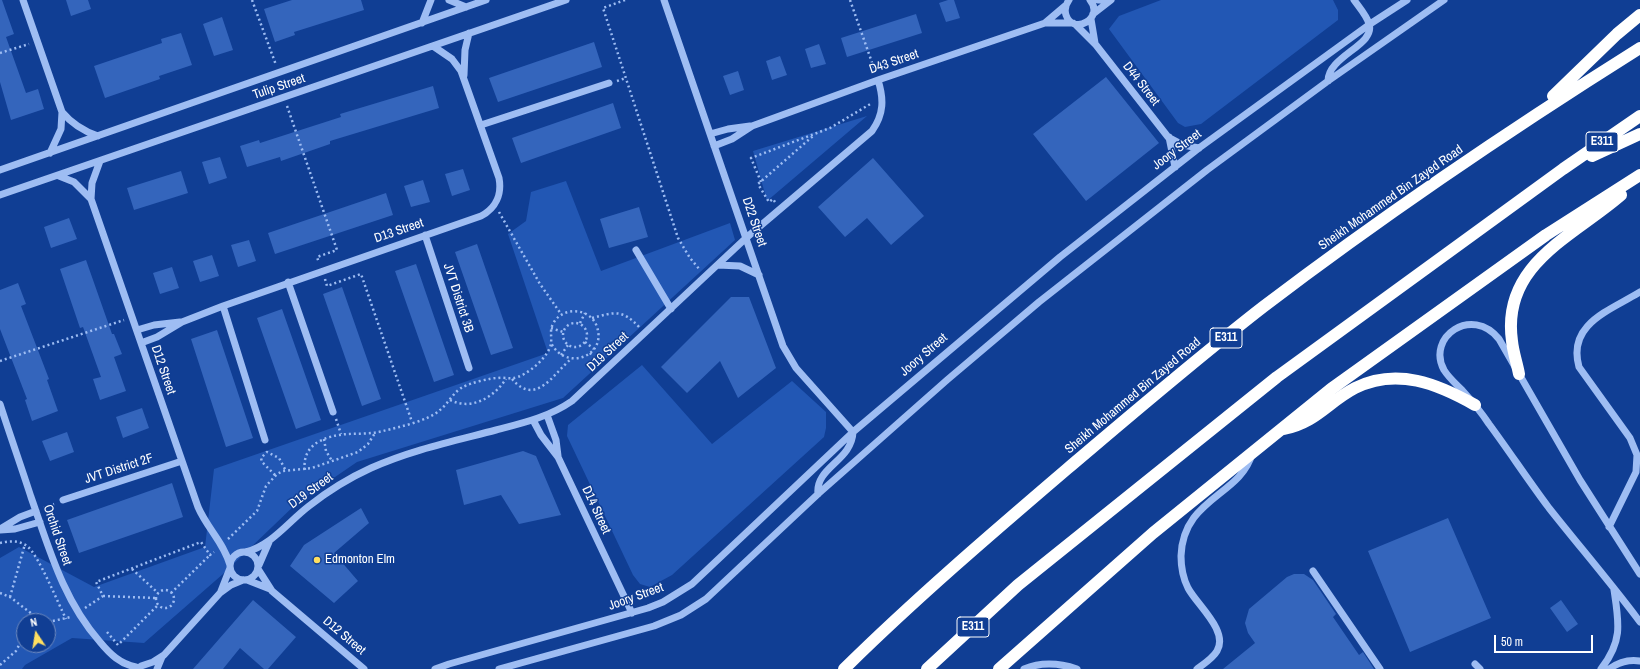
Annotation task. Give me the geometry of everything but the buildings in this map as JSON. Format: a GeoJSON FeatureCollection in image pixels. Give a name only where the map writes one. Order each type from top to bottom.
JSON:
{"type":"FeatureCollection","features":[{"type":"Feature","properties":{"kind":"highway"},"geometry":{"type":"LineString","coordinates":[[1536,113],[1617,34],[1640,15]]}},
{"type":"Feature","properties":{"kind":"highway","name":"Sheikh Mohammed Bin Zayed Road"},"geometry":{"type":"LineString","coordinates":[[844,669],[972,549],[1165,386],[1264,307],[1373,227],[1536,113],[1640,48]]}},
{"type":"Feature","properties":{"kind":"highway","name":"E311"},"geometry":{"type":"LineString","coordinates":[[927,669],[1018,585],[1265,386],[1563,169],[1640,116]]}},
{"type":"Feature","properties":{"kind":"highway"},"geometry":{"type":"LineString","coordinates":[[1563,169],[1640,134]]}},
{"type":"Feature","properties":{"kind":"highway"},"geometry":{"type":"LineString","coordinates":[[1519,374],[1512,340],[1511,325],[1513,309],[1524,280],[1542,255],[1601,211],[1640,176]]}},
{"type":"Feature","properties":{"kind":"highway"},"geometry":{"type":"LineString","coordinates":[[999,669],[1153,532],[1331,389],[1546,235],[1640,176]]}},
{"type":"Feature","properties":{"kind":"highway"},"geometry":{"type":"LineString","coordinates":[[1281,430],[1302,425],[1355,388],[1383,380],[1397,379],[1426,382],[1453,392],[1475,405]]}},
{"type":"Feature","properties":{"kind":"street"},"geometry":{"type":"LineString","coordinates":[[23,0],[62,112],[74,125],[98,136]]}},
{"type":"Feature","properties":{"kind":"street"},"geometry":{"type":"LineString","coordinates":[[422,23],[431,0]]}},
{"type":"Feature","properties":{"kind":"street"},"geometry":{"type":"LineString","coordinates":[[449,0],[466,7]]}},
{"type":"Feature","properties":{"kind":"street","name":"Tulip Street"},"geometry":{"type":"LineString","coordinates":[[0,170],[486,0]]}},
{"type":"Feature","properties":{"kind":"street","name":"Tulip Street"},"geometry":{"type":"LineString","coordinates":[[0,195],[59,176],[566,0]]}},
{"type":"Feature","properties":{"kind":"street","name":"D22 Street"},"geometry":{"type":"LineString","coordinates":[[664,0],[760,275],[783,346],[791,361],[853,432]]}},
{"type":"Feature","properties":{"kind":"street","name":"D44 Street"},"geometry":{"type":"LineString","coordinates":[[1090,0],[1094,7],[1092,17],[1096,45]]}},
{"type":"Feature","properties":{"kind":"street"},"geometry":{"type":"LineString","coordinates":[[1098,0],[1104,0]]}},
{"type":"Feature","properties":{"kind":"street"},"geometry":{"type":"LineString","coordinates":[[1067,2],[1066,16],[1075,24],[1083,24],[1111,0]]}},
{"type":"Feature","properties":{"kind":"street"},"geometry":{"type":"LineString","coordinates":[[1328,81],[1332,66],[1364,41],[1369,31],[1370,24],[1354,0]]}},
{"type":"Feature","properties":{"kind":"street","name":"Joory Street"},"geometry":{"type":"LineString","coordinates":[[435,669],[632,613],[664,602],[692,584],[853,432],[1030,281],[1199,148],[1370,24],[1406,0]]}},
{"type":"Feature","properties":{"kind":"street"},"geometry":{"type":"LineString","coordinates":[[498,669],[654,626],[681,615],[712,594],[818,494],[947,380],[1039,302],[1201,174],[1328,81],[1444,0]]}},
{"type":"Feature","properties":{"kind":"street","name":"D43 Street"},"geometry":{"type":"LineString","coordinates":[[1045,23],[1067,2]]}},
{"type":"Feature","properties":{"kind":"street","name":"D43 Street"},"geometry":{"type":"LineString","coordinates":[[714,146],[732,139],[752,126],[878,80],[1045,23],[1075,24]]}},
{"type":"Feature","properties":{"kind":"street","name":"D44 Street"},"geometry":{"type":"LineString","coordinates":[[1075,24],[1096,45],[1168,137],[1183,145],[1199,148]]}},
{"type":"Feature","properties":{"kind":"street"},"geometry":{"type":"LineString","coordinates":[[464,78],[465,50],[469,33]]}},
{"type":"Feature","properties":{"kind":"street"},"geometry":{"type":"LineString","coordinates":[[433,46],[452,59],[464,78],[500,185],[500,192],[494,205]]}},
{"type":"Feature","properties":{"kind":"street","name":"D19 Street"},"geometry":{"type":"LineString","coordinates":[[244,552],[259,548],[270,541],[310,505],[343,483],[371,468],[415,452],[533,420],[563,407],[581,394],[746,238],[872,131],[881,115],[882,97],[878,80]]}},
{"type":"Feature","properties":{"kind":"street"},"geometry":{"type":"LineString","coordinates":[[481,125],[609,83]]}},
{"type":"Feature","properties":{"kind":"street"},"geometry":{"type":"LineString","coordinates":[[50,153],[59,133],[62,112]]}},
{"type":"Feature","properties":{"kind":"street","name":"D43 Street"},"geometry":{"type":"LineString","coordinates":[[710,134],[728,128],[752,126]]}},
{"type":"Feature","properties":{"kind":"street","name":"D44 Street"},"geometry":{"type":"LineString","coordinates":[[1168,137],[1175,167]]}},
{"type":"Feature","properties":{"kind":"street","name":"D12 Street"},"geometry":{"type":"LineString","coordinates":[[91,199],[92,183],[100,161]]}},
{"type":"Feature","properties":{"kind":"street","name":"D12 Street"},"geometry":{"type":"LineString","coordinates":[[59,176],[80,186],[91,199],[202,517],[222,545],[230,566]]}},
{"type":"Feature","properties":{"kind":"street","name":"D13 Street"},"geometry":{"type":"LineString","coordinates":[[141,343],[158,337],[182,322],[223,306],[288,282],[481,216],[494,205]]}},
{"type":"Feature","properties":{"kind":"street","name":"JVT District 3B"},"geometry":{"type":"LineString","coordinates":[[425,235],[469,368]]}},
{"type":"Feature","properties":{"kind":"street"},"geometry":{"type":"LineString","coordinates":[[636,250],[671,309]]}},
{"type":"Feature","properties":{"kind":"street"},"geometry":{"type":"LineString","coordinates":[[718,265],[740,266],[760,275]]}},
{"type":"Feature","properties":{"kind":"street"},"geometry":{"type":"LineString","coordinates":[[288,282],[333,412]]}},
{"type":"Feature","properties":{"kind":"street"},"geometry":{"type":"LineString","coordinates":[[1609,528],[1636,472],[1637,455],[1630,438],[1579,368],[1576,357],[1576,346],[1580,336],[1594,320],[1640,292]]}},
{"type":"Feature","properties":{"kind":"street"},"geometry":{"type":"LineString","coordinates":[[223,306],[264,440]]}},
{"type":"Feature","properties":{"kind":"street","name":"D13 Street"},"geometry":{"type":"LineString","coordinates":[[136,330],[154,325],[182,322]]}},
{"type":"Feature","properties":{"kind":"street"},"geometry":{"type":"LineString","coordinates":[[1640,574],[1609,528],[1499,339],[1487,327],[1470,324],[1453,330],[1443,344],[1441,361],[1448,376],[1475,405],[1548,507],[1640,622]]}},
{"type":"Feature","properties":{"kind":"street","name":"Orchid Street"},"geometry":{"type":"LineString","coordinates":[[0,404],[51,558],[71,601],[87,626],[117,660],[122,669]]}},
{"type":"Feature","properties":{"kind":"street"},"geometry":{"type":"LineString","coordinates":[[547,415],[554,432],[558,457]]}},
{"type":"Feature","properties":{"kind":"street","name":"D14 Street"},"geometry":{"type":"LineString","coordinates":[[533,420],[541,435],[558,457],[632,613]]}},
{"type":"Feature","properties":{"kind":"street"},"geometry":{"type":"LineString","coordinates":[[818,494],[820,479],[848,449],[853,432]]}},
{"type":"Feature","properties":{"kind":"street"},"geometry":{"type":"LineString","coordinates":[[1197,669],[1218,650],[1220,638],[1215,627],[1188,587],[1181,562],[1185,536],[1198,513],[1243,473],[1253,452]]}},
{"type":"Feature","properties":{"kind":"street","name":"JVT District 2F"},"geometry":{"type":"LineString","coordinates":[[63,500],[182,461]]}},
{"type":"Feature","properties":{"kind":"street"},"geometry":{"type":"LineString","coordinates":[[0,529],[20,517],[36,511]]}},
{"type":"Feature","properties":{"kind":"street"},"geometry":{"type":"LineString","coordinates":[[0,529],[15,529],[40,522]]}},
{"type":"Feature","properties":{"kind":"street","name":"D19 Street"},"geometry":{"type":"LineString","coordinates":[[259,567],[270,541]]}},
{"type":"Feature","properties":{"kind":"street"},"geometry":{"type":"LineString","coordinates":[[117,660],[139,668],[153,662],[164,655],[220,593],[231,585],[253,578],[259,567],[256,558],[244,552],[222,545]]}},
{"type":"Feature","properties":{"kind":"street"},"geometry":{"type":"LineString","coordinates":[[220,593],[234,556],[244,552]]}},
{"type":"Feature","properties":{"kind":"street"},"geometry":{"type":"LineString","coordinates":[[230,566],[234,576],[245,580]]}},
{"type":"Feature","properties":{"kind":"street","name":"D12 Street"},"geometry":{"type":"LineString","coordinates":[[259,567],[272,590],[364,669]]}},
{"type":"Feature","properties":{"kind":"street"},"geometry":{"type":"LineString","coordinates":[[1313,572],[1380,669]]}},
{"type":"Feature","properties":{"kind":"street","name":"D12 Street"},"geometry":{"type":"LineString","coordinates":[[245,580],[272,590]]}},
{"type":"Feature","properties":{"kind":"street"},"geometry":{"type":"LineString","coordinates":[[1601,669],[1610,657],[1617,642],[1619,620],[1614,590]]}},
{"type":"Feature","properties":{"kind":"street"},"geometry":{"type":"LineString","coordinates":[[157,669],[164,655]]}},
{"type":"Feature","properties":{"kind":"street"},"geometry":{"type":"LineString","coordinates":[[1609,669],[1616,664],[1629,660],[1640,661]]}},
{"type":"Feature","properties":{"kind":"street"},"geometry":{"type":"LineString","coordinates":[[1024,669],[1038,665],[1052,664],[1077,669]]}},
{"type":"Feature","properties":{"kind":"path"},"geometry":{"type":"LineString","coordinates":[[252,0],[279,72]]}},
{"type":"Feature","properties":{"kind":"path"},"geometry":{"type":"LineString","coordinates":[[625,0],[603,8],[678,238],[690,258],[706,276]]}},
{"type":"Feature","properties":{"kind":"path"},"geometry":{"type":"LineString","coordinates":[[850,0],[878,80]]}},
{"type":"Feature","properties":{"kind":"path"},"geometry":{"type":"LineString","coordinates":[[0,53],[37,41]]}},
{"type":"Feature","properties":{"kind":"path"},"geometry":{"type":"LineString","coordinates":[[761,182],[751,158],[815,135],[838,124],[882,97]]}},
{"type":"Feature","properties":{"kind":"path"},"geometry":{"type":"LineString","coordinates":[[781,209],[773,199],[769,202],[758,184],[815,135]]}},
{"type":"Feature","properties":{"kind":"path"},"geometry":{"type":"LineString","coordinates":[[494,205],[540,284],[561,314]]}},
{"type":"Feature","properties":{"kind":"path"},"geometry":{"type":"LineString","coordinates":[[573,311],[585,313],[595,322],[598,334],[594,349],[584,357],[571,359],[561,355],[552,343],[551,328],[561,314],[573,311]]}},
{"type":"Feature","properties":{"kind":"path"},"geometry":{"type":"LineString","coordinates":[[580,324],[585,313]]}},
{"type":"Feature","properties":{"kind":"path"},"geometry":{"type":"LineString","coordinates":[[592,318],[609,313],[620,313],[632,320],[645,333]]}},
{"type":"Feature","properties":{"kind":"path"},"geometry":{"type":"LineString","coordinates":[[0,361],[132,318]]}},
{"type":"Feature","properties":{"kind":"path"},"geometry":{"type":"LineString","coordinates":[[572,323],[580,324],[586,329],[587,338],[585,342],[577,347],[568,345],[563,337],[565,328],[572,323]]}},
{"type":"Feature","properties":{"kind":"path"},"geometry":{"type":"LineString","coordinates":[[551,328],[563,332]]}},
{"type":"Feature","properties":{"kind":"path"},"geometry":{"type":"LineString","coordinates":[[585,342],[594,349]]}},
{"type":"Feature","properties":{"kind":"path"},"geometry":{"type":"LineString","coordinates":[[305,470],[304,461],[308,451],[324,439],[341,434],[375,433],[434,415],[459,390],[467,385],[492,378],[512,379],[524,375],[532,369],[552,343]]}},
{"type":"Feature","properties":{"kind":"path"},"geometry":{"type":"LineString","coordinates":[[561,355],[568,345]]}},
{"type":"Feature","properties":{"kind":"path"},"geometry":{"type":"LineString","coordinates":[[512,379],[519,386],[526,389],[538,388],[571,359]]}},
{"type":"Feature","properties":{"kind":"path"},"geometry":{"type":"LineString","coordinates":[[450,400],[463,404],[482,400],[498,389],[506,379]]}},
{"type":"Feature","properties":{"kind":"path"},"geometry":{"type":"LineString","coordinates":[[333,412],[341,434]]}},
{"type":"Feature","properties":{"kind":"path"},"geometry":{"type":"LineString","coordinates":[[324,439],[326,451],[332,461]]}},
{"type":"Feature","properties":{"kind":"path"},"geometry":{"type":"LineString","coordinates":[[275,476],[262,462],[262,458],[267,452],[279,458],[286,471]]}},
{"type":"Feature","properties":{"kind":"path"},"geometry":{"type":"LineString","coordinates":[[36,511],[63,500]]}},
{"type":"Feature","properties":{"kind":"path"},"geometry":{"type":"LineString","coordinates":[[0,543],[11,541],[25,544],[33,553],[66,619]]}},
{"type":"Feature","properties":{"kind":"path"},"geometry":{"type":"LineString","coordinates":[[10,597],[17,567],[25,544]]}},
{"type":"Feature","properties":{"kind":"path"},"geometry":{"type":"LineString","coordinates":[[171,592],[210,555]]}},
{"type":"Feature","properties":{"kind":"path"},"geometry":{"type":"LineString","coordinates":[[132,569],[158,593]]}},
{"type":"Feature","properties":{"kind":"path"},"geometry":{"type":"LineString","coordinates":[[158,605],[156,598],[158,593],[164,590],[171,592]]}},
{"type":"Feature","properties":{"kind":"path"},"geometry":{"type":"LineString","coordinates":[[158,605],[165,608],[172,604],[174,600],[171,592]]}},
{"type":"Feature","properties":{"kind":"path"},"geometry":{"type":"LineString","coordinates":[[0,593],[10,597],[31,613]]}},
{"type":"Feature","properties":{"kind":"path"},"geometry":{"type":"LineString","coordinates":[[103,596],[156,598]]}},
{"type":"Feature","properties":{"kind":"path"},"geometry":{"type":"LineString","coordinates":[[104,629],[118,645],[158,605]]}},
{"type":"Feature","properties":{"kind":"path"},"geometry":{"type":"LineString","coordinates":[[87,607],[91,612]]}},
{"type":"Feature","properties":{"kind":"path"},"geometry":{"type":"LineString","coordinates":[[0,664],[16,651]]}},
{"type":"Feature","properties":{"kind":"shaded area"},"geometry":{"type":"Polygon","coordinates":[[[1161,0],[1333,0],[1338,10],[1338,20],[1201,124],[1185,127],[1178,123],[1109,29],[1119,16],[1161,0]]]}},
{"type":"Feature","properties":{"kind":"shaded area"},"geometry":{"type":"Polygon","coordinates":[[[867,116],[767,201],[753,151],[867,116]]]}},
{"type":"Feature","properties":{"kind":"shaded area"},"geometry":{"type":"Polygon","coordinates":[[[566,181],[601,271],[730,223],[735,240],[563,398],[357,462],[297,503],[223,574],[144,643],[72,638],[56,647],[56,613],[16,613],[16,653],[46,653],[25,665],[22,669],[0,669],[0,558],[19,547],[94,587],[205,547],[214,469],[548,353],[508,234],[526,221],[531,192],[566,181]]]}},
{"type":"Feature","properties":{"kind":"shaded area"},"geometry":{"type":"Polygon","coordinates":[[[642,365],[712,444],[792,381],[826,412],[826,428],[824,437],[672,575],[650,587],[640,584],[633,575],[567,436],[568,425],[642,365]]]}},
{"type":"Feature","properties":{"kind":"place","name":"Edmonton Elm"},"geometry":{"type":"Point","coordinates":[317,560]}}]}
